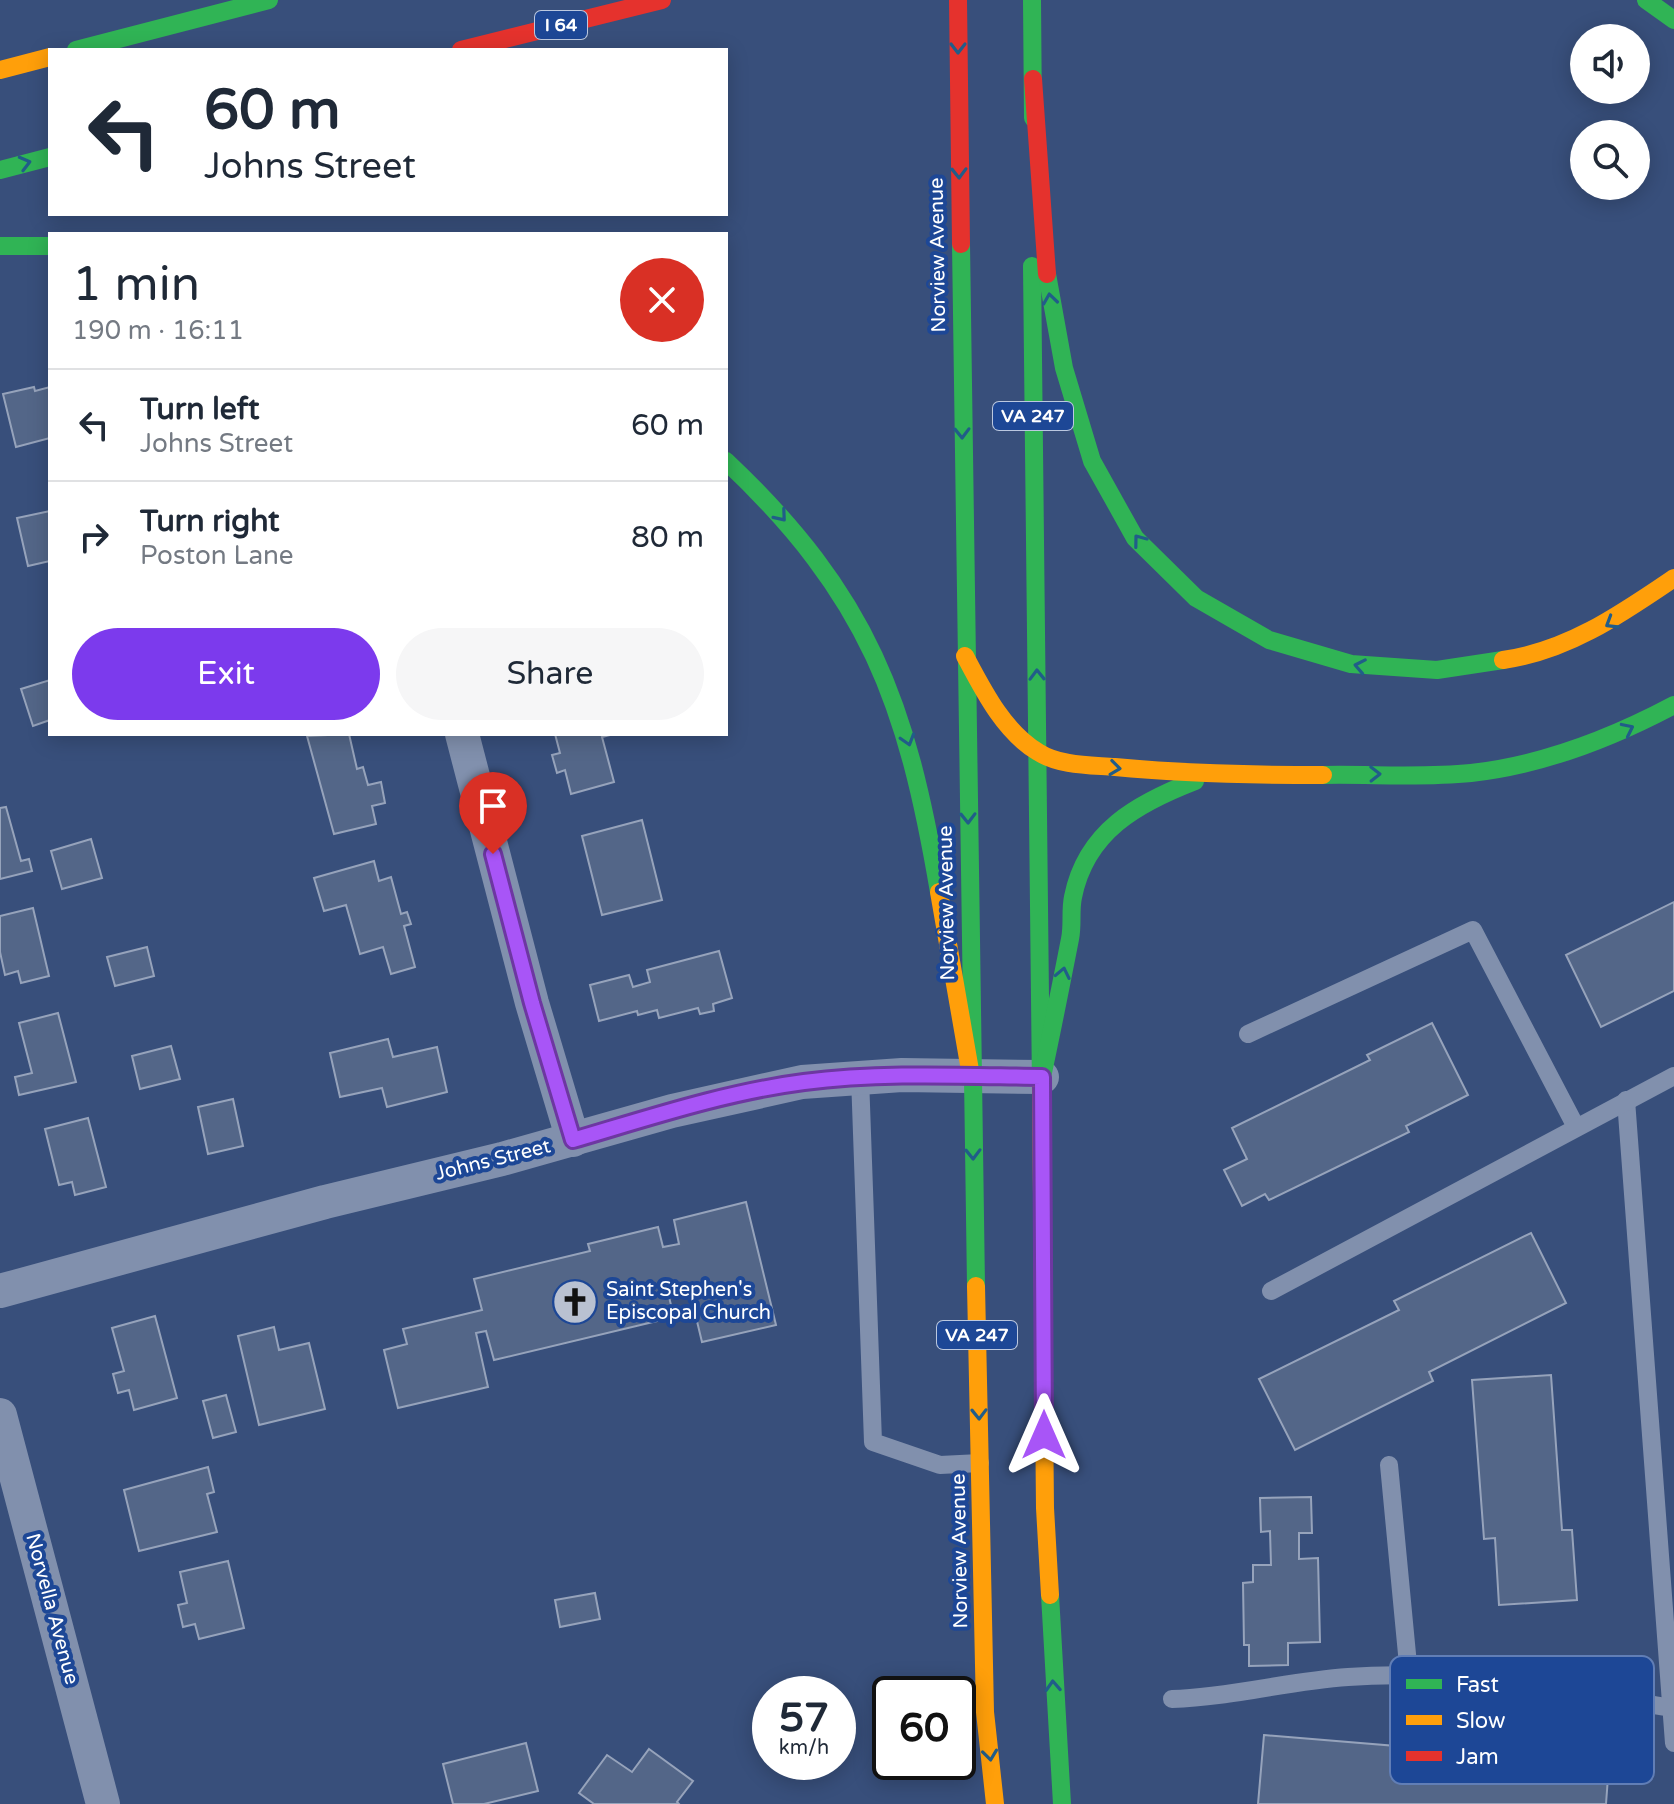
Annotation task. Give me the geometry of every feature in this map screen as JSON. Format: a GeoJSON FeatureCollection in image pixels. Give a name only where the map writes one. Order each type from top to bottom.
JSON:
{"type":"FeatureCollection","features":[{"type":"Feature","properties":{"kind":"main road"},"geometry":{"type":"LineString","coordinates":[[84,48],[269,0]]}},
{"type":"Feature","properties":{"kind":"main road","name":"I 64"},"geometry":{"type":"LineString","coordinates":[[469,48],[662,0]]}},
{"type":"Feature","properties":{"kind":"main road","name":"Norview Avenue"},"geometry":{"type":"LineString","coordinates":[[958,0],[971,1076],[985,1712],[995,1804]]}},
{"type":"Feature","properties":{"kind":"main road","name":"VA 247"},"geometry":{"type":"LineString","coordinates":[[1032,0],[1034,554],[1039,753],[1045,1508],[1062,1804]]}},
{"type":"Feature","properties":{"kind":"main road"},"geometry":{"type":"LineString","coordinates":[[1646,0],[1674,20]]}},
{"type":"Feature","properties":{"kind":"main road"},"geometry":{"type":"LineString","coordinates":[[0,70],[48,58]]}},
{"type":"Feature","properties":{"kind":"main road"},"geometry":{"type":"LineString","coordinates":[[1033,79],[1042,240],[1052,310],[1073,404],[1092,462],[1112,503],[1145,548],[1177,580],[1215,609],[1256,633],[1311,655],[1369,669],[1427,673],[1486,668],[1543,653],[1596,633],[1653,597],[1674,578]]}},
{"type":"Feature","properties":{"kind":"main road"},"geometry":{"type":"LineString","coordinates":[[0,170],[48,158]]}},
{"type":"Feature","properties":{"kind":"main road"},"geometry":{"type":"LineString","coordinates":[[0,246],[48,246]]}},
{"type":"Feature","properties":{"kind":"main road"},"geometry":{"type":"LineString","coordinates":[[728,463],[777,510],[816,559],[860,624],[886,678],[906,731],[931,828],[971,1076]]}},
{"type":"Feature","properties":{"kind":"main road"},"geometry":{"type":"LineString","coordinates":[[965,656],[987,696],[1016,734],[1039,753],[1069,763],[1209,776],[1470,773],[1538,761],[1617,735],[1674,705]]}},
{"type":"Feature","properties":{"kind":"main road"},"geometry":{"type":"LineString","coordinates":[[1042,1077],[1073,927],[1073,899],[1090,854],[1121,816],[1142,801],[1209,776]]}},
{"type":"Feature","properties":{"kind":"street"},"geometry":{"type":"LineString","coordinates":[[463,736],[532,1003],[573,1140]]}},
{"type":"Feature","properties":{"kind":"street","name":"Johns Street"},"geometry":{"type":"LineString","coordinates":[[0,1291],[672,1111],[802,1082],[860,1077],[1042,1077]]}},
{"type":"Feature","properties":{"kind":"street","name":"Norvella Avenue"},"geometry":{"type":"LineString","coordinates":[[0,1415],[103,1804]]}},
{"type":"Feature","properties":{"kind":"lane"},"geometry":{"type":"LineString","coordinates":[[1248,1034],[1473,930],[1576,1127]]}},
{"type":"Feature","properties":{"kind":"lane"},"geometry":{"type":"LineString","coordinates":[[1271,1291],[1674,1076]]}},
{"type":"Feature","properties":{"kind":"lane"},"geometry":{"type":"LineString","coordinates":[[860,1077],[873,1442],[940,1465],[980,1463]]}},
{"type":"Feature","properties":{"kind":"lane"},"geometry":{"type":"LineString","coordinates":[[1626,1100],[1674,1743]]}},
{"type":"Feature","properties":{"kind":"lane"},"geometry":{"type":"LineString","coordinates":[[1389,1465],[1407,1656]]}},
{"type":"Feature","properties":{"kind":"lane"},"geometry":{"type":"LineString","coordinates":[[1172,1699],[1223,1697],[1346,1677],[1390,1676]]}},
{"type":"Feature","properties":{"kind":"lane"},"geometry":{"type":"LineString","coordinates":[[1654,1705],[1671,1708]]}},
{"type":"Feature","properties":{"kind":"building"},"geometry":{"type":"Polygon","coordinates":[[[34,387],[35,391],[48,388],[48,439],[16,447],[3,394],[34,387]]]}},
{"type":"Feature","properties":{"kind":"building"},"geometry":{"type":"Polygon","coordinates":[[[48,511],[48,561],[28,566],[17,518],[48,511]]]}},
{"type":"Feature","properties":{"kind":"building"},"geometry":{"type":"Polygon","coordinates":[[[48,681],[48,721],[33,726],[21,689],[48,681]]]}},
{"type":"Feature","properties":{"kind":"building"},"geometry":{"type":"Polygon","coordinates":[[[307,736],[349,736],[357,769],[363,767],[368,785],[381,782],[385,803],[372,806],[376,824],[334,834],[307,736]]]}},
{"type":"Feature","properties":{"kind":"building"},"geometry":{"type":"Polygon","coordinates":[[[556,736],[606,736],[602,737],[614,782],[571,794],[565,770],[557,773],[552,755],[560,753],[556,736]]]}},
{"type":"Feature","properties":{"kind":"building"},"geometry":{"type":"Polygon","coordinates":[[[6,807],[21,861],[29,859],[32,871],[0,879],[0,808],[6,807]]]}},
{"type":"Feature","properties":{"kind":"building"},"geometry":{"type":"Polygon","coordinates":[[[642,820],[662,900],[602,915],[582,836],[642,820]]]}},
{"type":"Feature","properties":{"kind":"building"},"geometry":{"type":"Polygon","coordinates":[[[91,839],[102,878],[62,889],[51,851],[91,839]]]}},
{"type":"Feature","properties":{"kind":"building"},"geometry":{"type":"Polygon","coordinates":[[[374,861],[379,881],[391,877],[401,914],[407,912],[411,924],[404,926],[415,967],[391,974],[383,947],[360,954],[346,905],[324,911],[314,878],[374,861]]]}},
{"type":"Feature","properties":{"kind":"building"},"geometry":{"type":"Polygon","coordinates":[[[1674,902],[1674,991],[1601,1027],[1566,955],[1674,902]]]}},
{"type":"Feature","properties":{"kind":"building"},"geometry":{"type":"Polygon","coordinates":[[[33,908],[49,976],[21,983],[18,971],[5,975],[0,952],[0,916],[33,908]]]}},
{"type":"Feature","properties":{"kind":"building"},"geometry":{"type":"Polygon","coordinates":[[[147,947],[154,976],[115,986],[107,957],[147,947]]]}},
{"type":"Feature","properties":{"kind":"building"},"geometry":{"type":"Polygon","coordinates":[[[719,951],[732,998],[713,1004],[714,1011],[700,1014],[698,1008],[659,1018],[657,1010],[638,1015],[637,1011],[599,1021],[590,985],[629,975],[633,987],[650,982],[647,970],[719,951]]]}},
{"type":"Feature","properties":{"kind":"building"},"geometry":{"type":"Polygon","coordinates":[[[58,1013],[76,1082],[19,1095],[15,1077],[32,1073],[19,1023],[58,1013]]]}},
{"type":"Feature","properties":{"kind":"building"},"geometry":{"type":"Polygon","coordinates":[[[1432,1023],[1468,1095],[1406,1126],[1409,1132],[1269,1200],[1265,1194],[1242,1206],[1224,1170],[1247,1159],[1232,1128],[1370,1060],[1367,1055],[1432,1023]]]}},
{"type":"Feature","properties":{"kind":"building"},"geometry":{"type":"Polygon","coordinates":[[[388,1039],[393,1057],[437,1047],[447,1092],[387,1107],[382,1088],[340,1097],[330,1053],[388,1039]]]}},
{"type":"Feature","properties":{"kind":"building"},"geometry":{"type":"Polygon","coordinates":[[[171,1046],[180,1079],[140,1089],[132,1056],[171,1046]]]}},
{"type":"Feature","properties":{"kind":"building"},"geometry":{"type":"Polygon","coordinates":[[[233,1099],[243,1146],[208,1154],[198,1107],[233,1099]]]}},
{"type":"Feature","properties":{"kind":"building"},"geometry":{"type":"Polygon","coordinates":[[[88,1118],[106,1187],[75,1195],[72,1182],[59,1185],[45,1129],[88,1118]]]}},
{"type":"Feature","properties":{"kind":"building","name":"Saint Stephen's Episcopal Church"},"geometry":{"type":"Polygon","coordinates":[[[746,1202],[776,1325],[702,1342],[689,1288],[668,1293],[674,1317],[494,1360],[486,1331],[476,1333],[488,1387],[398,1408],[384,1350],[407,1344],[403,1329],[482,1310],[474,1279],[590,1251],[588,1244],[658,1227],[663,1247],[679,1244],[674,1220],[746,1202]]]}},
{"type":"Feature","properties":{"kind":"building"},"geometry":{"type":"Polygon","coordinates":[[[1531,1233],[1566,1303],[1429,1372],[1433,1381],[1295,1450],[1259,1379],[1399,1310],[1394,1301],[1531,1233]]]}},
{"type":"Feature","properties":{"kind":"building"},"geometry":{"type":"Polygon","coordinates":[[[155,1316],[177,1398],[134,1410],[129,1390],[118,1393],[113,1374],[124,1371],[112,1328],[155,1316]]]}},
{"type":"Feature","properties":{"kind":"building"},"geometry":{"type":"Polygon","coordinates":[[[274,1327],[279,1350],[309,1343],[325,1409],[259,1425],[238,1336],[274,1327]]]}},
{"type":"Feature","properties":{"kind":"building"},"geometry":{"type":"Polygon","coordinates":[[[1551,1375],[1562,1530],[1572,1530],[1577,1600],[1499,1605],[1495,1538],[1484,1539],[1472,1380],[1551,1375]]]}},
{"type":"Feature","properties":{"kind":"building"},"geometry":{"type":"Polygon","coordinates":[[[226,1395],[236,1432],[213,1438],[203,1401],[226,1395]]]}},
{"type":"Feature","properties":{"kind":"building"},"geometry":{"type":"Polygon","coordinates":[[[208,1467],[214,1492],[207,1494],[217,1532],[139,1551],[124,1490],[208,1467]]]}},
{"type":"Feature","properties":{"kind":"building"},"geometry":{"type":"Polygon","coordinates":[[[1311,1497],[1312,1533],[1299,1533],[1299,1559],[1318,1558],[1320,1642],[1288,1643],[1288,1665],[1249,1666],[1249,1645],[1244,1645],[1243,1583],[1253,1582],[1253,1565],[1271,1565],[1270,1531],[1261,1532],[1260,1498],[1311,1497]]]}},
{"type":"Feature","properties":{"kind":"building"},"geometry":{"type":"Polygon","coordinates":[[[228,1561],[244,1628],[199,1639],[195,1624],[183,1627],[178,1605],[187,1603],[180,1572],[228,1561]]]}},
{"type":"Feature","properties":{"kind":"building"},"geometry":{"type":"Polygon","coordinates":[[[595,1593],[600,1619],[560,1627],[555,1600],[595,1593]]]}},
{"type":"Feature","properties":{"kind":"building"},"geometry":{"type":"Polygon","coordinates":[[[1264,1735],[1390,1746],[1390,1784],[1607,1784],[1606,1804],[1258,1804],[1264,1735]]]}},
{"type":"Feature","properties":{"kind":"building"},"geometry":{"type":"Polygon","coordinates":[[[526,1743],[538,1791],[484,1804],[453,1804],[443,1764],[526,1743]]]}},
{"type":"Feature","properties":{"kind":"building"},"geometry":{"type":"Polygon","coordinates":[[[649,1749],[693,1781],[677,1802],[679,1804],[594,1804],[579,1793],[607,1755],[632,1772],[649,1749]]]}},
{"type":"Feature","properties":{"kind":"traffic: fast"},"geometry":{"type":"LineString","coordinates":[[84,48],[269,0]]}},
{"type":"Feature","properties":{"kind":"traffic: fast"},"geometry":{"type":"LineString","coordinates":[[1032,0],[1033,118]]}},
{"type":"Feature","properties":{"kind":"traffic: fast"},"geometry":{"type":"LineString","coordinates":[[1646,0],[1674,20]]}},
{"type":"Feature","properties":{"kind":"traffic: fast"},"geometry":{"type":"LineString","coordinates":[[0,170],[48,158]]}},
{"type":"Feature","properties":{"kind":"traffic: fast"},"geometry":{"type":"LineString","coordinates":[[961,244],[976,1286]]}},
{"type":"Feature","properties":{"kind":"traffic: fast"},"geometry":{"type":"LineString","coordinates":[[0,246],[48,246]]}},
{"type":"Feature","properties":{"kind":"traffic: fast"},"geometry":{"type":"LineString","coordinates":[[1032,266],[1041,1089]]}},
{"type":"Feature","properties":{"kind":"traffic: fast"},"geometry":{"type":"LineString","coordinates":[[1047,274],[1064,368],[1092,461],[1135,538],[1196,598],[1269,640],[1351,664],[1437,670],[1503,660]]}},
{"type":"Feature","properties":{"kind":"traffic: fast"},"geometry":{"type":"LineString","coordinates":[[728,463],[775,511],[815,559],[848,607],[874,656],[895,708],[912,764],[939,892]]}},
{"type":"Feature","properties":{"kind":"traffic: fast"},"geometry":{"type":"LineString","coordinates":[[1323,775],[1471,773],[1524,764],[1576,749],[1674,705]]}},
{"type":"Feature","properties":{"kind":"traffic: fast"},"geometry":{"type":"LineString","coordinates":[[1042,1077],[1070,939],[1073,897],[1090,854],[1102,837],[1135,810],[1195,781]]}},
{"type":"Feature","properties":{"kind":"traffic: fast"},"geometry":{"type":"LineString","coordinates":[[1050,1595],[1062,1804]]}},
{"type":"Feature","properties":{"kind":"traffic: slow"},"geometry":{"type":"LineString","coordinates":[[0,70],[48,58]]}},
{"type":"Feature","properties":{"kind":"traffic: slow"},"geometry":{"type":"LineString","coordinates":[[1503,660],[1572,640],[1674,578]]}},
{"type":"Feature","properties":{"kind":"traffic: slow"},"geometry":{"type":"LineString","coordinates":[[965,656],[1005,722],[1026,744],[1056,760],[1167,771],[1323,775]]}},
{"type":"Feature","properties":{"kind":"traffic: slow"},"geometry":{"type":"LineString","coordinates":[[939,892],[971,1076]]}},
{"type":"Feature","properties":{"kind":"traffic: slow"},"geometry":{"type":"LineString","coordinates":[[1041,1089],[1045,1508],[1050,1595]]}},
{"type":"Feature","properties":{"kind":"traffic: slow"},"geometry":{"type":"LineString","coordinates":[[976,1286],[985,1712],[995,1804]]}},
{"type":"Feature","properties":{"kind":"traffic: jam"},"geometry":{"type":"LineString","coordinates":[[469,48],[662,0]]}},
{"type":"Feature","properties":{"kind":"traffic: jam"},"geometry":{"type":"LineString","coordinates":[[958,0],[961,244]]}},
{"type":"Feature","properties":{"kind":"traffic: jam"},"geometry":{"type":"LineString","coordinates":[[1033,79],[1047,274]]}},
{"type":"Feature","properties":{"kind":"place","name":"Saint Stephen's Episcopal Church"},"geometry":{"type":"Point","coordinates":[575,1302]}},
{"type":"Feature","properties":{"kind":"route"},"geometry":{"type":"LineString","coordinates":[[493,854],[532,1003],[573,1140],[672,1111],[802,1082],[902,1075],[1042,1077],[1044,1435]]}}]}
